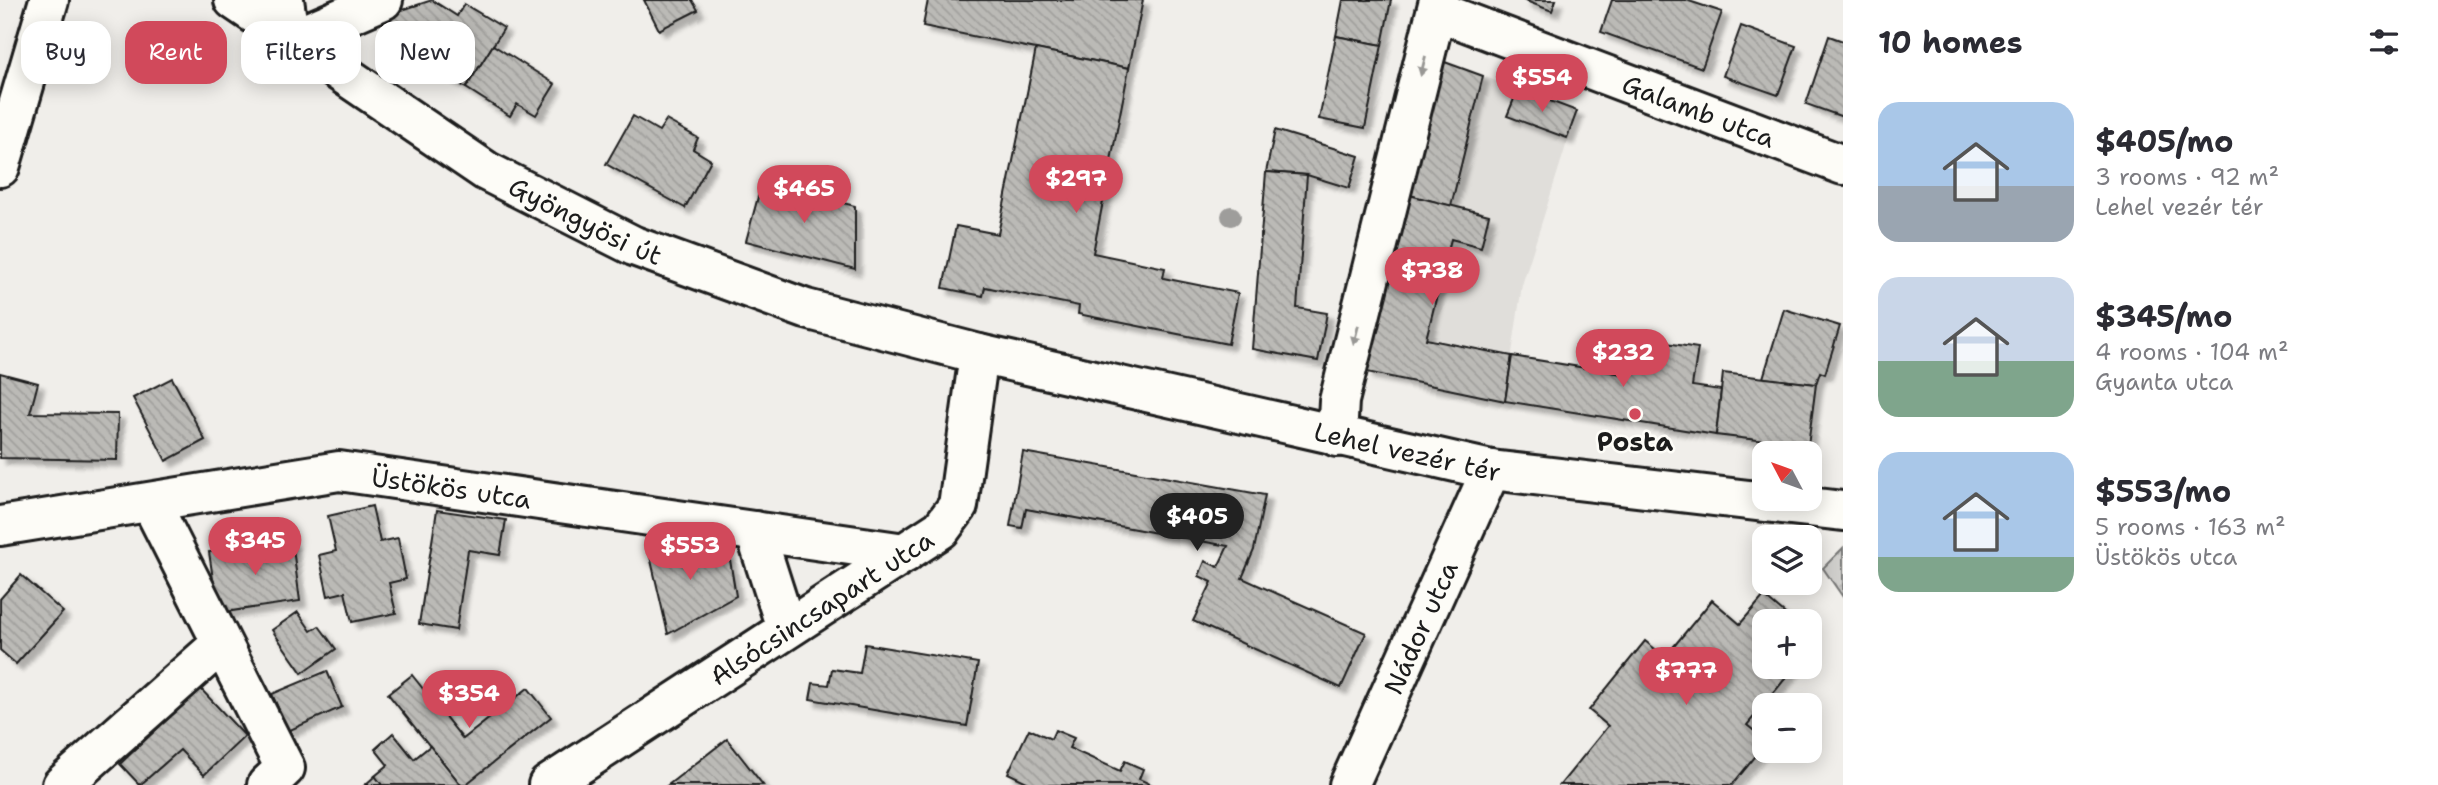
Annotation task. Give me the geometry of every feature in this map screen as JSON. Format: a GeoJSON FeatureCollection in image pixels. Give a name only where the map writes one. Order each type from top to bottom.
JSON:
{"type":"FeatureCollection","features":[{"type":"Feature","properties":{"kind":"street"},"geometry":{"type":"LineString","coordinates":[[0,167],[49,0]]}},
{"type":"Feature","properties":{"kind":"street","name":"Gyöngyösi út"},"geometry":{"type":"LineString","coordinates":[[234,0],[263,21]]}},
{"type":"Feature","properties":{"kind":"street"},"geometry":{"type":"LineString","coordinates":[[284,0],[287,21]]}},
{"type":"Feature","properties":{"kind":"street"},"geometry":{"type":"LineString","coordinates":[[334,21],[383,0]]}},
{"type":"Feature","properties":{"kind":"street"},"geometry":{"type":"LineString","coordinates":[[1337,436],[1339,401],[1438,6]]}},
{"type":"Feature","properties":{"kind":"street","name":"Galamb utca"},"geometry":{"type":"LineString","coordinates":[[1438,6],[1843,165]]}},
{"type":"Feature","properties":{"kind":"street","name":"Gyöngyösi út"},"geometry":{"type":"LineString","coordinates":[[356,84],[486,171],[634,246],[806,309],[979,354]]}},
{"type":"Feature","properties":{"kind":"street","name":"Lehel vezér tér"},"geometry":{"type":"LineString","coordinates":[[979,354],[1491,470],[1841,502]]}},
{"type":"Feature","properties":{"kind":"street","name":"Alsócsincsapart utca"},"geometry":{"type":"LineString","coordinates":[[548,785],[941,529],[958,506],[979,354]]}},
{"type":"Feature","properties":{"kind":"street","name":"Nádor utca"},"geometry":{"type":"LineString","coordinates":[[1349,785],[1491,470]]}},
{"type":"Feature","properties":{"kind":"street","name":"Üstökös utca"},"geometry":{"type":"LineString","coordinates":[[0,526],[339,471],[905,553]]}},
{"type":"Feature","properties":{"kind":"street"},"geometry":{"type":"LineString","coordinates":[[151,503],[285,768],[267,785]]}},
{"type":"Feature","properties":{"kind":"street"},"geometry":{"type":"LineString","coordinates":[[755,531],[786,628]]}},
{"type":"Feature","properties":{"kind":"street"},"geometry":{"type":"LineString","coordinates":[[62,785],[221,643]]}},
{"type":"Feature","properties":{"kind":"shaded area"},"geometry":{"type":"Polygon","coordinates":[[[1442,61],[1577,111],[1522,285],[1505,401],[1367,372],[1442,61]]]}},
{"type":"Feature","properties":{"kind":"green space"},"geometry":{"type":"Polygon","coordinates":[[[1843,548],[1843,597],[1823,568],[1843,548]]]}},
{"type":"Feature","properties":{"kind":"building"},"geometry":{"type":"Polygon","coordinates":[[[432,0],[457,16],[464,4],[504,28],[475,74],[475,21],[384,21],[384,16],[432,0]]]}},
{"type":"Feature","properties":{"kind":"building"},"geometry":{"type":"Polygon","coordinates":[[[644,0],[692,0],[698,10],[659,30],[644,0]]]}},
{"type":"Feature","properties":{"kind":"building"},"geometry":{"type":"Polygon","coordinates":[[[928,0],[1143,0],[1129,68],[923,26],[928,0]]]}},
{"type":"Feature","properties":{"kind":"building"},"geometry":{"type":"Polygon","coordinates":[[[1343,0],[1391,0],[1382,45],[1336,36],[1343,0]]]}},
{"type":"Feature","properties":{"kind":"building"},"geometry":{"type":"Polygon","coordinates":[[[1523,0],[1556,0],[1552,11],[1523,0]]]}},
{"type":"Feature","properties":{"kind":"building"},"geometry":{"type":"Polygon","coordinates":[[[1612,0],[1686,0],[1722,12],[1702,68],[1601,32],[1612,0]]]}},
{"type":"Feature","properties":{"kind":"building"},"geometry":{"type":"Polygon","coordinates":[[[1741,26],[1796,46],[1778,95],[1723,76],[1741,26]]]}},
{"type":"Feature","properties":{"kind":"building"},"geometry":{"type":"Polygon","coordinates":[[[1336,36],[1382,45],[1365,128],[1319,119],[1336,36]]]}},
{"type":"Feature","properties":{"kind":"building"},"geometry":{"type":"Polygon","coordinates":[[[1829,36],[1843,41],[1843,117],[1806,104],[1829,36]]]}},
{"type":"Feature","properties":{"kind":"building"},"geometry":{"type":"Polygon","coordinates":[[[493,45],[555,84],[536,115],[517,104],[510,116],[466,88],[469,84],[475,84],[475,74],[493,45]]]}},
{"type":"Feature","properties":{"kind":"building"},"geometry":{"type":"Polygon","coordinates":[[[1036,49],[1129,68],[1093,253],[1165,268],[1163,278],[1238,293],[1228,344],[1078,314],[1079,306],[985,287],[983,296],[943,288],[956,226],[998,234],[1036,49]]]}},
{"type":"Feature","properties":{"kind":"building"},"geometry":{"type":"Polygon","coordinates":[[[1442,61],[1483,76],[1451,206],[1409,195],[1442,61]]]}},
{"type":"Feature","properties":{"kind":"building"},"geometry":{"type":"Polygon","coordinates":[[[1518,89],[1577,111],[1567,138],[1507,116],[1518,89]]]}},
{"type":"Feature","properties":{"kind":"building"},"geometry":{"type":"Polygon","coordinates":[[[633,116],[659,131],[666,120],[698,138],[693,149],[711,160],[685,208],[606,164],[633,116]]]}},
{"type":"Feature","properties":{"kind":"building"},"geometry":{"type":"Polygon","coordinates":[[[1275,130],[1359,156],[1349,188],[1307,175],[1266,172],[1275,130]]]}},
{"type":"Feature","properties":{"kind":"building"},"geometry":{"type":"Polygon","coordinates":[[[1266,172],[1307,175],[1297,308],[1327,313],[1318,361],[1252,349],[1266,172]]]}},
{"type":"Feature","properties":{"kind":"building"},"geometry":{"type":"Polygon","coordinates":[[[762,182],[855,206],[855,269],[746,241],[762,182]]]}},
{"type":"Feature","properties":{"kind":"building"},"geometry":{"type":"Polygon","coordinates":[[[1409,195],[1489,215],[1481,247],[1451,239],[1426,339],[1512,356],[1505,401],[1367,372],[1409,195]]]}},
{"type":"Feature","properties":{"kind":"building"},"geometry":{"type":"Polygon","coordinates":[[[1784,309],[1840,326],[1825,374],[1820,372],[1816,384],[1763,378],[1784,309]]]}},
{"type":"Feature","properties":{"kind":"building"},"geometry":{"type":"Polygon","coordinates":[[[1636,338],[1698,348],[1692,386],[1721,390],[1716,435],[1505,401],[1512,356],[1629,375],[1636,338]]]}},
{"type":"Feature","properties":{"kind":"building"},"geometry":{"type":"Polygon","coordinates":[[[0,373],[38,383],[30,413],[118,414],[117,460],[0,458],[0,373]]]}},
{"type":"Feature","properties":{"kind":"building"},"geometry":{"type":"Polygon","coordinates":[[[1723,373],[1816,384],[1809,441],[1766,441],[1716,435],[1723,373]]]}},
{"type":"Feature","properties":{"kind":"building"},"geometry":{"type":"Polygon","coordinates":[[[172,378],[205,440],[166,461],[133,398],[172,378]]]}},
{"type":"Feature","properties":{"kind":"building"},"geometry":{"type":"Polygon","coordinates":[[[1023,452],[1265,495],[1254,550],[1242,578],[1366,633],[1341,688],[1193,621],[1212,582],[1199,576],[1205,561],[1218,567],[1228,546],[1026,509],[1022,528],[1010,526],[1023,452]]]}},
{"type":"Feature","properties":{"kind":"building"},"geometry":{"type":"Polygon","coordinates":[[[372,506],[380,542],[398,538],[406,579],[389,583],[396,613],[352,622],[345,592],[328,596],[319,555],[336,551],[328,516],[372,506]]]}},
{"type":"Feature","properties":{"kind":"building"},"geometry":{"type":"Polygon","coordinates":[[[437,510],[506,520],[500,555],[468,550],[456,630],[419,624],[437,510]]]}},
{"type":"Feature","properties":{"kind":"building"},"geometry":{"type":"Polygon","coordinates":[[[292,541],[300,601],[218,613],[209,552],[292,541]]]}},
{"type":"Feature","properties":{"kind":"building"},"geometry":{"type":"Polygon","coordinates":[[[647,543],[729,554],[736,596],[668,634],[647,543]]]}},
{"type":"Feature","properties":{"kind":"building"},"geometry":{"type":"Polygon","coordinates":[[[21,575],[63,612],[16,664],[0,650],[0,599],[21,575]]]}},
{"type":"Feature","properties":{"kind":"building"},"geometry":{"type":"Polygon","coordinates":[[[1764,596],[1779,609],[1753,609],[1764,596]]]}},
{"type":"Feature","properties":{"kind":"building"},"geometry":{"type":"Polygon","coordinates":[[[1712,600],[1740,624],[1752,610],[1752,679],[1785,679],[1773,693],[1752,693],[1752,719],[1747,725],[1752,729],[1752,761],[1732,785],[1560,785],[1608,726],[1589,710],[1645,641],[1665,657],[1712,600]]]}},
{"type":"Feature","properties":{"kind":"building"},"geometry":{"type":"Polygon","coordinates":[[[298,612],[311,631],[319,626],[336,649],[302,673],[272,630],[298,612]]]}},
{"type":"Feature","properties":{"kind":"building"},"geometry":{"type":"Polygon","coordinates":[[[865,644],[978,663],[967,726],[810,699],[813,683],[829,685],[832,669],[860,673],[865,644]]]}},
{"type":"Feature","properties":{"kind":"building"},"geometry":{"type":"Polygon","coordinates":[[[327,671],[342,707],[288,731],[272,694],[327,671]]]}},
{"type":"Feature","properties":{"kind":"building"},"geometry":{"type":"Polygon","coordinates":[[[412,675],[463,739],[528,688],[551,717],[465,785],[461,785],[388,694],[412,675]]]}},
{"type":"Feature","properties":{"kind":"building"},"geometry":{"type":"Polygon","coordinates":[[[200,688],[245,736],[204,775],[180,750],[140,785],[120,764],[200,688]]]}},
{"type":"Feature","properties":{"kind":"building"},"geometry":{"type":"Polygon","coordinates":[[[1029,729],[1051,739],[1055,730],[1074,738],[1069,748],[1120,771],[1125,761],[1143,769],[1139,779],[1152,785],[1033,785],[1008,773],[1029,729]]]}},
{"type":"Feature","properties":{"kind":"building"},"geometry":{"type":"Polygon","coordinates":[[[393,733],[414,759],[430,746],[461,785],[382,785],[375,776],[388,765],[375,749],[393,733]]]}},
{"type":"Feature","properties":{"kind":"building"},"geometry":{"type":"Polygon","coordinates":[[[727,739],[763,785],[668,785],[727,739]]]}},
{"type":"Feature","properties":{"kind":"building"},"geometry":{"type":"Polygon","coordinates":[[[375,776],[382,785],[365,785],[375,776]]]}},
{"type":"Feature","properties":{"kind":"place","name":"Posta"},"geometry":{"type":"Point","coordinates":[1635,414]}}]}
